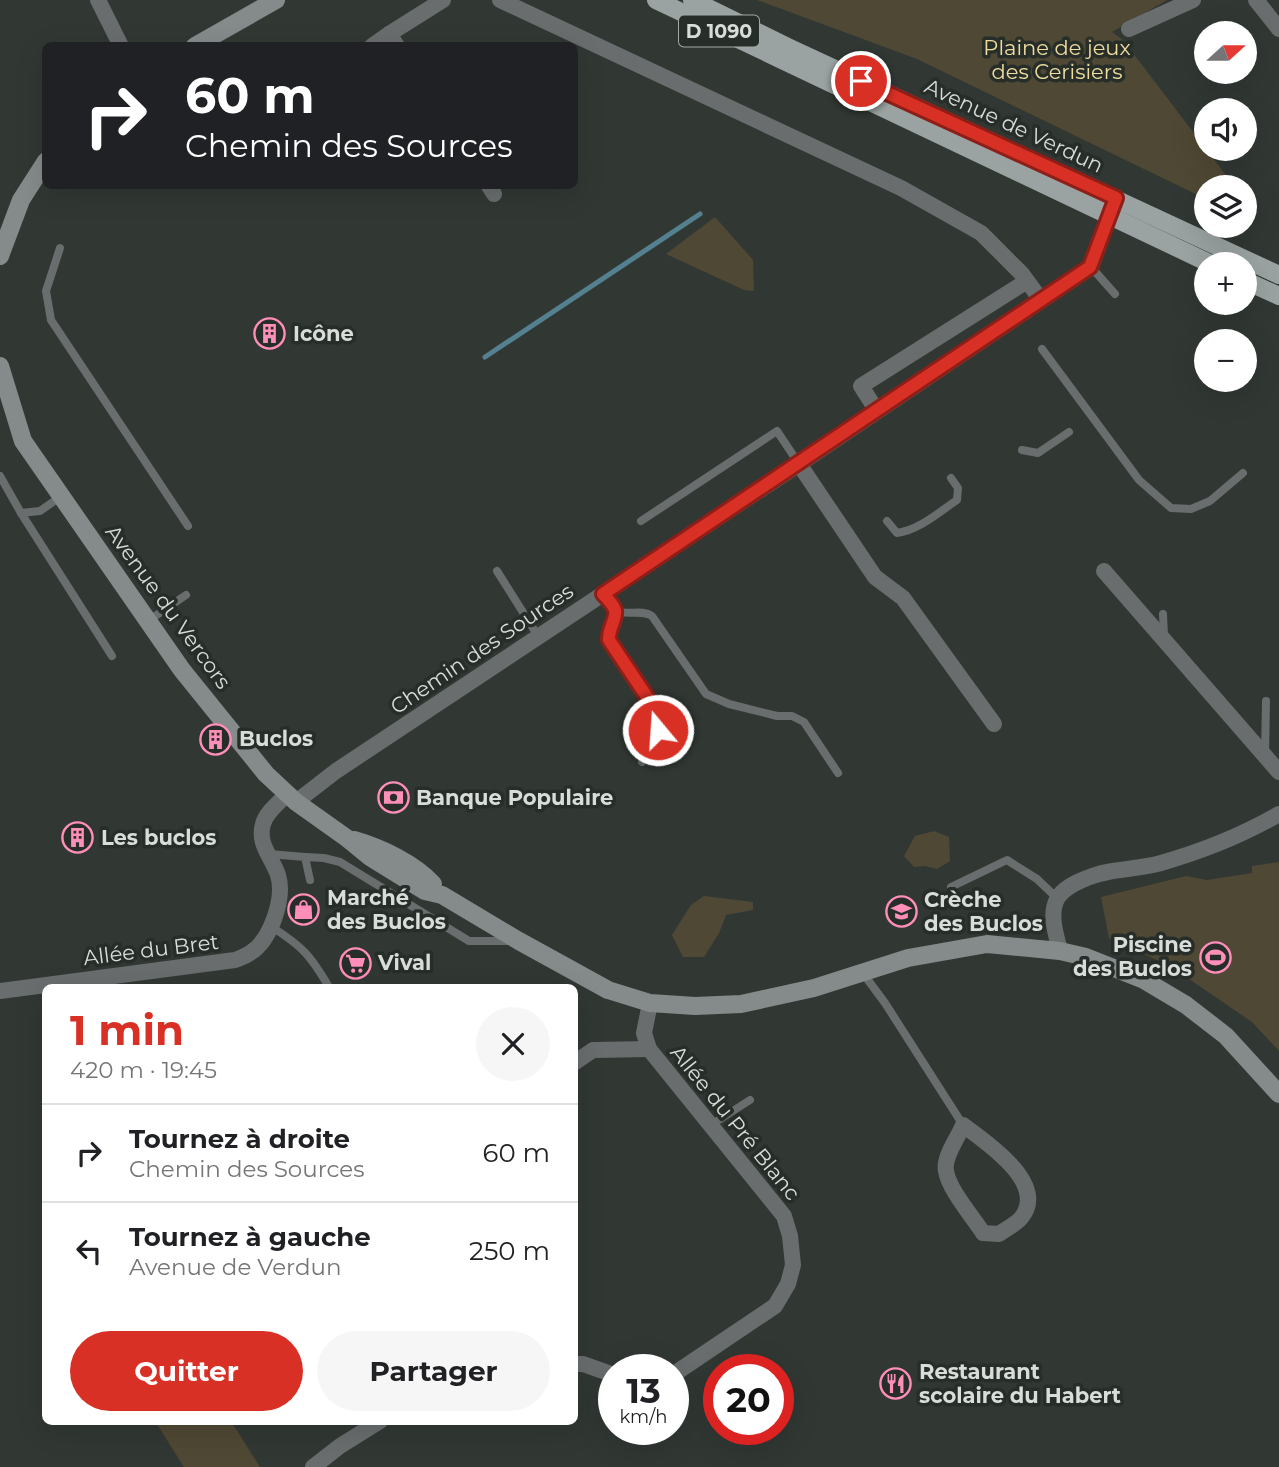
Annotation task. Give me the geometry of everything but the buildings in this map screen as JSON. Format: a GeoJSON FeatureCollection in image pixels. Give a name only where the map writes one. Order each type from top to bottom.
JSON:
{"type":"FeatureCollection","features":[{"type":"Feature","properties":{"kind":"main road","name":"Avenue de Verdun"},"geometry":{"type":"LineString","coordinates":[[656,0],[1194,255]]}},
{"type":"Feature","properties":{"kind":"main road","name":"Avenue de Verdun"},"geometry":{"type":"LineString","coordinates":[[692,0],[1279,275]]}},
{"type":"Feature","properties":{"kind":"main road"},"geometry":{"type":"LineString","coordinates":[[1257,286],[1279,296]]}},
{"type":"Feature","properties":{"kind":"street"},"geometry":{"type":"LineString","coordinates":[[98,0],[119,42]]}},
{"type":"Feature","properties":{"kind":"street"},"geometry":{"type":"LineString","coordinates":[[202,42],[276,0]]}},
{"type":"Feature","properties":{"kind":"street"},"geometry":{"type":"LineString","coordinates":[[393,40],[443,0]]}},
{"type":"Feature","properties":{"kind":"street"},"geometry":{"type":"LineString","coordinates":[[500,0],[901,188],[981,233],[1027,281],[1041,300]]}},
{"type":"Feature","properties":{"kind":"street"},"geometry":{"type":"LineString","coordinates":[[1129,30],[1193,0]]}},
{"type":"Feature","properties":{"kind":"street"},"geometry":{"type":"LineString","coordinates":[[1256,0],[1279,29]]}},
{"type":"Feature","properties":{"kind":"street"},"geometry":{"type":"LineString","coordinates":[[0,256],[21,200],[42,167]]}},
{"type":"Feature","properties":{"kind":"street"},"geometry":{"type":"LineString","coordinates":[[1090,267],[1116,198]]}},
{"type":"Feature","properties":{"kind":"street","name":"Chemin des Sources"},"geometry":{"type":"LineString","coordinates":[[291,798],[336,771],[799,464],[1090,267]]}},
{"type":"Feature","properties":{"kind":"street"},"geometry":{"type":"LineString","coordinates":[[877,411],[861,386],[1027,281]]}},
{"type":"Feature","properties":{"kind":"street","name":"Avenue du Vercors"},"geometry":{"type":"LineString","coordinates":[[0,366],[23,441],[182,670],[265,774],[291,798],[370,857],[425,891],[442,895],[519,942],[608,990],[650,1003],[695,1006],[741,1004],[814,988],[908,958],[987,944],[1060,951],[1113,966],[1144,980],[1186,1005],[1226,1035],[1279,1094]]}},
{"type":"Feature","properties":{"kind":"street"},"geometry":{"type":"LineString","coordinates":[[799,464],[875,577],[903,598],[994,724]]}},
{"type":"Feature","properties":{"kind":"street"},"geometry":{"type":"LineString","coordinates":[[1104,571],[1279,772]]}},
{"type":"Feature","properties":{"kind":"street","name":"Allée du Bret"},"geometry":{"type":"LineString","coordinates":[[48,984],[235,960],[252,952],[272,927],[280,897],[278,875],[266,854],[261,835],[263,820],[291,798]]}},
{"type":"Feature","properties":{"kind":"street"},"geometry":{"type":"LineString","coordinates":[[1060,951],[1053,913],[1058,898],[1066,888],[1091,876],[1159,864],[1238,837],[1279,814]]}},
{"type":"Feature","properties":{"kind":"street","name":"Allée du Bret"},"geometry":{"type":"LineString","coordinates":[[0,990],[42,985]]}},
{"type":"Feature","properties":{"kind":"street","name":"Allée du Pré Blanc"},"geometry":{"type":"LineString","coordinates":[[650,1003],[644,1032],[649,1049],[784,1216],[790,1236],[793,1265],[788,1284],[775,1306],[689,1364]]}},
{"type":"Feature","properties":{"kind":"street","name":"Allée du Pré Blanc"},"geometry":{"type":"LineString","coordinates":[[578,1060],[593,1050],[649,1049]]}},
{"type":"Feature","properties":{"kind":"street"},"geometry":{"type":"LineString","coordinates":[[963,1125],[994,1148],[1025,1181],[1028,1198],[1022,1217],[999,1234],[983,1233],[946,1170],[948,1157],[963,1125]]}},
{"type":"Feature","properties":{"kind":"street"},"geometry":{"type":"LineString","coordinates":[[578,1364],[598,1369]]}},
{"type":"Feature","properties":{"kind":"street"},"geometry":{"type":"LineString","coordinates":[[313,1467],[374,1425]]}},
{"type":"Feature","properties":{"kind":"lane"},"geometry":{"type":"LineString","coordinates":[[60,248],[46,291],[51,320],[188,526]]}},
{"type":"Feature","properties":{"kind":"lane"},"geometry":{"type":"LineString","coordinates":[[1090,267],[1115,294]]}},
{"type":"Feature","properties":{"kind":"lane"},"geometry":{"type":"LineString","coordinates":[[1042,349],[1139,480],[1171,508],[1191,509],[1210,501],[1243,473]]}},
{"type":"Feature","properties":{"kind":"lane"},"geometry":{"type":"LineString","coordinates":[[641,521],[777,431],[799,464]]}},
{"type":"Feature","properties":{"kind":"lane"},"geometry":{"type":"LineString","coordinates":[[1022,450],[1038,453],[1069,432]]}},
{"type":"Feature","properties":{"kind":"lane"},"geometry":{"type":"LineString","coordinates":[[0,476],[112,656]]}},
{"type":"Feature","properties":{"kind":"lane"},"geometry":{"type":"LineString","coordinates":[[887,521],[897,533],[908,531],[957,500],[958,488],[951,478]]}},
{"type":"Feature","properties":{"kind":"lane"},"geometry":{"type":"LineString","coordinates":[[21,513],[40,511],[60,497]]}},
{"type":"Feature","properties":{"kind":"lane"},"geometry":{"type":"LineString","coordinates":[[497,570],[538,636]]}},
{"type":"Feature","properties":{"kind":"lane"},"geometry":{"type":"LineString","coordinates":[[603,594],[615,610],[615,617],[608,631],[609,640],[657,712],[658,730],[642,762]]}},
{"type":"Feature","properties":{"kind":"lane"},"geometry":{"type":"LineString","coordinates":[[148,621],[186,596]]}},
{"type":"Feature","properties":{"kind":"lane"},"geometry":{"type":"LineString","coordinates":[[615,610],[645,611],[652,616],[700,686],[715,699],[777,716],[792,716],[804,722],[838,773]]}},
{"type":"Feature","properties":{"kind":"lane"},"geometry":{"type":"LineString","coordinates":[[1163,614],[1165,640]]}},
{"type":"Feature","properties":{"kind":"lane"},"geometry":{"type":"LineString","coordinates":[[1265,757],[1266,701]]}},
{"type":"Feature","properties":{"kind":"lane"},"geometry":{"type":"LineString","coordinates":[[266,854],[324,858],[340,862],[470,941],[519,942]]}},
{"type":"Feature","properties":{"kind":"lane"},"geometry":{"type":"LineString","coordinates":[[305,857],[310,880]]}},
{"type":"Feature","properties":{"kind":"lane"},"geometry":{"type":"LineString","coordinates":[[951,887],[1007,860],[1037,879],[1058,898]]}},
{"type":"Feature","properties":{"kind":"lane"},"geometry":{"type":"LineString","coordinates":[[272,927],[299,945],[314,962],[327,984]]}},
{"type":"Feature","properties":{"kind":"lane"},"geometry":{"type":"LineString","coordinates":[[862,972],[885,1003],[963,1125]]}},
{"type":"Feature","properties":{"kind":"lane"},"geometry":{"type":"LineString","coordinates":[[711,1125],[750,1100]]}},
{"type":"Feature","properties":{"kind":"green space","name":"Plaine de jeux des Cerisiers"},"geometry":{"type":"Polygon","coordinates":[[[757,0],[1167,0],[1112,32],[1123,40],[1194,133],[1194,161],[1215,161],[1226,175],[1194,175],[1194,193],[917,59],[757,0]]]}},
{"type":"Feature","properties":{"kind":"green space"},"geometry":{"type":"Polygon","coordinates":[[[715,217],[753,260],[754,291],[744,290],[666,254],[715,217]]]}},
{"type":"Feature","properties":{"kind":"green space"},"geometry":{"type":"Polygon","coordinates":[[[934,831],[949,837],[950,861],[937,869],[914,867],[904,856],[915,836],[934,831]]]}},
{"type":"Feature","properties":{"kind":"green space","name":"Piscine des Buclos"},"geometry":{"type":"Polygon","coordinates":[[[1279,862],[1279,1051],[1252,1022],[1170,966],[1109,938],[1101,897],[1186,876],[1207,880],[1252,873],[1252,866],[1279,862]]]}},
{"type":"Feature","properties":{"kind":"green space"},"geometry":{"type":"Polygon","coordinates":[[[704,896],[753,902],[753,910],[726,915],[719,933],[704,957],[683,957],[672,935],[691,905],[704,896]]]}},
{"type":"Feature","properties":{"kind":"green space"},"geometry":{"type":"Polygon","coordinates":[[[158,1425],[234,1425],[260,1467],[184,1467],[158,1425]]]}},
{"type":"Feature","properties":{"kind":"waterway"},"geometry":{"type":"LineString","coordinates":[[485,357],[700,214]]}},
{"type":"Feature","properties":{"kind":"place","name":"Icône"},"geometry":{"type":"Point","coordinates":[270,334]}},
{"type":"Feature","properties":{"kind":"place","name":"Buclos"},"geometry":{"type":"Point","coordinates":[216,739]}},
{"type":"Feature","properties":{"kind":"place","name":"Banque Populaire"},"geometry":{"type":"Point","coordinates":[393,798]}},
{"type":"Feature","properties":{"kind":"place","name":"Les buclos"},"geometry":{"type":"Point","coordinates":[78,838]}},
{"type":"Feature","properties":{"kind":"place","name":"Marché des Buclos"},"geometry":{"type":"Point","coordinates":[304,910]}},
{"type":"Feature","properties":{"kind":"place","name":"Crèche des Buclos"},"geometry":{"type":"Point","coordinates":[901,912]}},
{"type":"Feature","properties":{"kind":"place","name":"Piscine des Buclos"},"geometry":{"type":"Point","coordinates":[1215,957]}},
{"type":"Feature","properties":{"kind":"place","name":"Vival"},"geometry":{"type":"Point","coordinates":[355,963]}},
{"type":"Feature","properties":{"kind":"place","name":"Restaurant scolaire du Habert"},"geometry":{"type":"Point","coordinates":[896,1384]}},
{"type":"Feature","properties":{"kind":"route"},"geometry":{"type":"LineString","coordinates":[[658,730],[657,712],[609,640],[608,631],[615,617],[615,610],[603,594],[1090,267],[1116,198],[861,81]]}}]}
